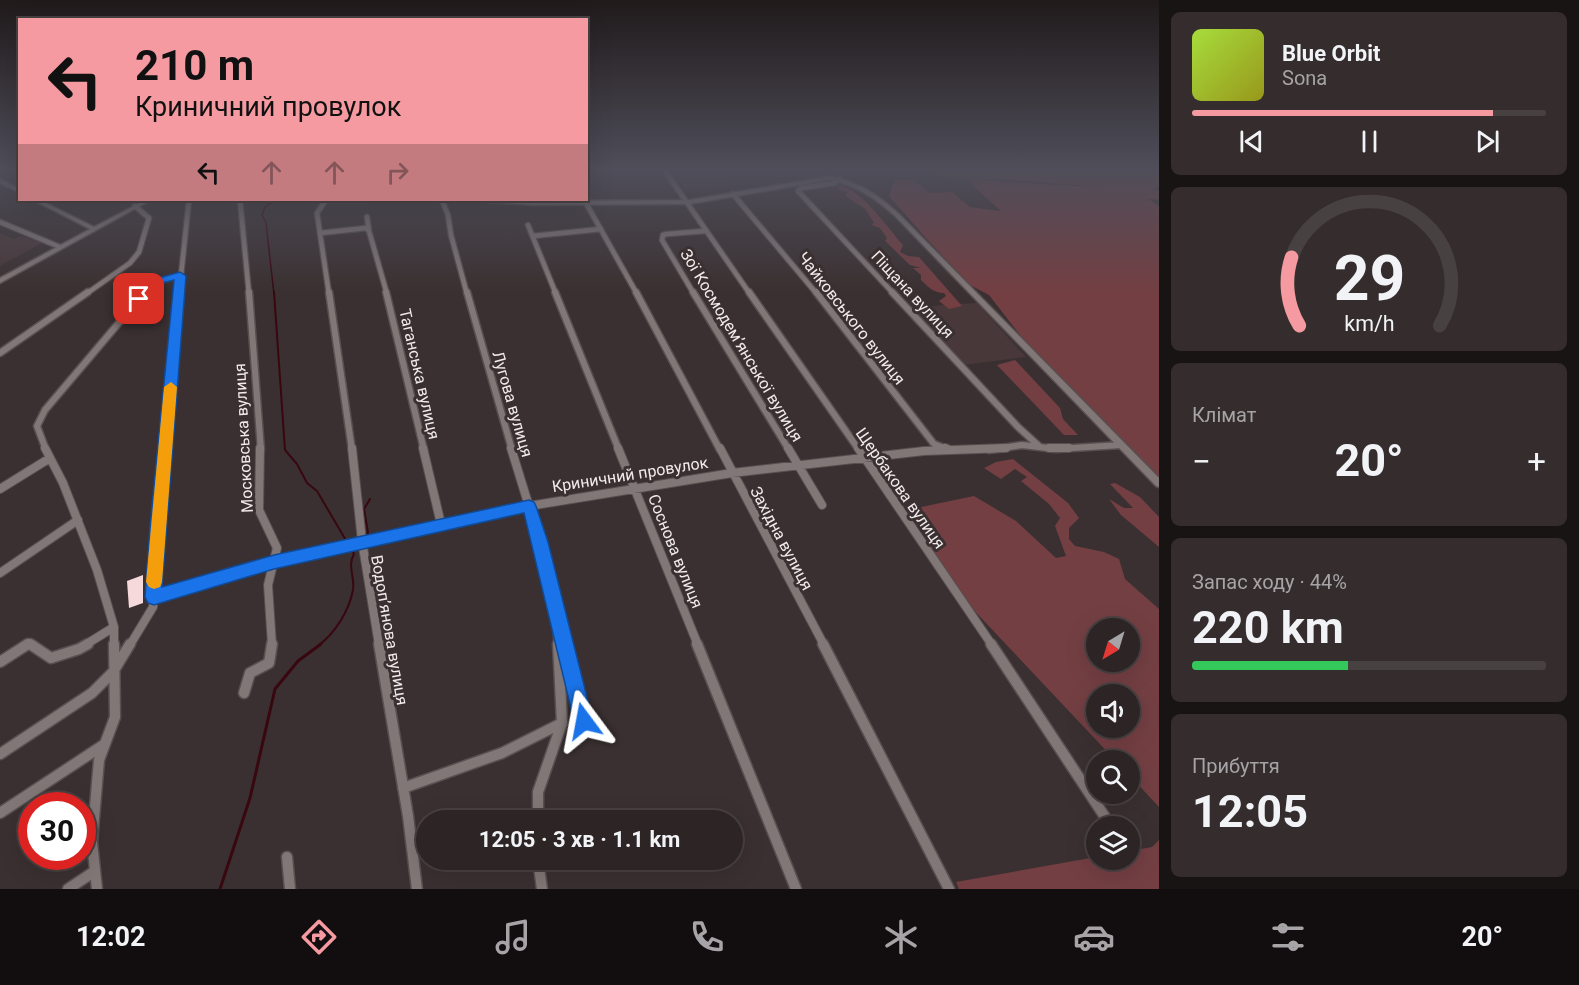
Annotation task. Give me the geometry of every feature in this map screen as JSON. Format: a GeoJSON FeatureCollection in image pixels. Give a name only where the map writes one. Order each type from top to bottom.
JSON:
{"type":"FeatureCollection","features":[{"type":"Feature","properties":{"kind":"street"},"geometry":{"type":"LineString","coordinates":[[56,209],[94,229]]}},
{"type":"Feature","properties":{"kind":"street"},"geometry":{"type":"LineString","coordinates":[[0,280],[129,209]]}},
{"type":"Feature","properties":{"kind":"street"},"geometry":{"type":"LineString","coordinates":[[0,353],[130,263],[139,252],[149,218],[139,209]]}},
{"type":"Feature","properties":{"kind":"street"},"geometry":{"type":"LineString","coordinates":[[0,754],[92,693],[113,672],[153,607],[180,276],[188,209]]}},
{"type":"Feature","properties":{"kind":"street","name":"Московська вулиця"},"geometry":{"type":"LineString","coordinates":[[241,209],[246,246],[261,456],[259,510],[276,548],[268,585],[272,652],[269,663],[250,673],[244,693]]}},
{"type":"Feature","properties":{"kind":"street","name":"Водоп’янова вулиця"},"geometry":{"type":"LineString","coordinates":[[320,209],[317,213],[351,436],[357,542],[403,788],[417,889]]}},
{"type":"Feature","properties":{"kind":"street","name":"Лугова вулиця"},"geometry":{"type":"LineString","coordinates":[[446,209],[451,235],[529,506],[584,721]]}},
{"type":"Feature","properties":{"kind":"street","name":"Західна вулиця"},"geometry":{"type":"LineString","coordinates":[[590,209],[866,724],[949,889]]}},
{"type":"Feature","properties":{"kind":"street","name":"Щербакова вулиця"},"geometry":{"type":"LineString","coordinates":[[691,209],[926,546],[1104,816]]}},
{"type":"Feature","properties":{"kind":"street","name":"Чайковського вулиця"},"geometry":{"type":"LineString","coordinates":[[746,209],[801,273],[934,444]]}},
{"type":"Feature","properties":{"kind":"street","name":"Піщана вулиця"},"geometry":{"type":"LineString","coordinates":[[815,209],[1026,435],[1040,447]]}},
{"type":"Feature","properties":{"kind":"street"},"geometry":{"type":"LineString","coordinates":[[891,209],[1159,484]]}},
{"type":"Feature","properties":{"kind":"street","name":"Таганська вулиця"},"geometry":{"type":"LineString","coordinates":[[367,217],[391,308],[441,524]]}},
{"type":"Feature","properties":{"kind":"street"},"geometry":{"type":"LineString","coordinates":[[0,222],[60,247]]}},
{"type":"Feature","properties":{"kind":"street","name":"Соснова вулиця"},"geometry":{"type":"LineString","coordinates":[[528,225],[796,889]]}},
{"type":"Feature","properties":{"kind":"street"},"geometry":{"type":"LineString","coordinates":[[320,233],[360,228],[366,228],[369,231]]}},
{"type":"Feature","properties":{"kind":"street"},"geometry":{"type":"LineString","coordinates":[[533,236],[601,230]]}},
{"type":"Feature","properties":{"kind":"street","name":"Зої Космодем’янської вулиця"},"geometry":{"type":"LineString","coordinates":[[705,231],[667,234],[663,235],[662,240],[822,505]]}},
{"type":"Feature","properties":{"kind":"street"},"geometry":{"type":"LineString","coordinates":[[97,889],[92,842],[99,760],[115,717],[114,627],[98,570],[37,426],[45,410],[148,288],[155,282],[180,276]]}},
{"type":"Feature","properties":{"kind":"street"},"geometry":{"type":"LineString","coordinates":[[1022,444],[1026,435]]}},
{"type":"Feature","properties":{"kind":"street"},"geometry":{"type":"LineString","coordinates":[[924,451],[932,449],[934,444],[955,452]]}},
{"type":"Feature","properties":{"kind":"street","name":"Криничний провулок"},"geometry":{"type":"LineString","coordinates":[[154,597],[274,562],[357,542],[529,506],[732,473],[924,451],[1002,449],[1022,444],[1056,449],[1121,445]]}},
{"type":"Feature","properties":{"kind":"street"},"geometry":{"type":"LineString","coordinates":[[0,489],[50,458]]}},
{"type":"Feature","properties":{"kind":"street"},"geometry":{"type":"LineString","coordinates":[[0,573],[78,520]]}},
{"type":"Feature","properties":{"kind":"street"},"geometry":{"type":"LineString","coordinates":[[538,810],[538,792],[562,723],[556,606]]}},
{"type":"Feature","properties":{"kind":"street"},"geometry":{"type":"LineString","coordinates":[[0,662],[29,644],[51,658],[79,649],[114,627]]}},
{"type":"Feature","properties":{"kind":"street"},"geometry":{"type":"LineString","coordinates":[[403,788],[502,753],[562,723]]}},
{"type":"Feature","properties":{"kind":"street"},"geometry":{"type":"LineString","coordinates":[[0,813],[105,744]]}},
{"type":"Feature","properties":{"kind":"street"},"geometry":{"type":"LineString","coordinates":[[287,857],[290,889]]}},
{"type":"Feature","properties":{"kind":"street"},"geometry":{"type":"LineString","coordinates":[[539,870],[542,889]]}},
{"type":"Feature","properties":{"kind":"street"},"geometry":{"type":"LineString","coordinates":[[68,889],[95,871]]}},
{"type":"Feature","properties":{"kind":"shaded area"},"geometry":{"type":"Polygon","coordinates":[[[865,209],[872,209],[903,245],[900,252],[908,256],[919,257],[962,306],[949,309],[939,301],[946,296],[944,293],[934,291],[921,280],[921,275],[913,268],[921,268],[910,265],[885,241],[887,238],[880,228],[872,225],[874,222],[865,209]]]}},
{"type":"Feature","properties":{"kind":"shaded area"},"geometry":{"type":"Polygon","coordinates":[[[901,209],[1001,211],[999,209],[1159,209],[1159,477],[1023,339],[989,295],[970,285],[901,209]]]}},
{"type":"Feature","properties":{"kind":"shaded area"},"geometry":{"type":"Polygon","coordinates":[[[0,233],[14,239],[20,236],[42,243],[0,266],[0,233]]]}},
{"type":"Feature","properties":{"kind":"shaded area"},"geometry":{"type":"Polygon","coordinates":[[[977,303],[1026,357],[964,365],[915,309],[977,303]]]}},
{"type":"Feature","properties":{"kind":"shaded area"},"geometry":{"type":"Polygon","coordinates":[[[1015,360],[1060,408],[1063,419],[1078,435],[1064,435],[997,365],[1015,360]]]}},
{"type":"Feature","properties":{"kind":"shaded area"},"geometry":{"type":"Polygon","coordinates":[[[1013,459],[1068,503],[1079,518],[1069,528],[1069,539],[1075,546],[1104,552],[1119,559],[1125,579],[1159,609],[1159,807],[1140,787],[1140,750],[1106,750],[1094,738],[1140,738],[1140,684],[1086,684],[1086,729],[967,603],[907,510],[974,496],[1016,521],[1056,558],[1066,556],[1055,526],[1060,518],[1049,504],[1021,481],[1027,477],[1015,469],[1001,479],[984,468],[996,462],[1013,459]]]}},
{"type":"Feature","properties":{"kind":"shaded area"},"geometry":{"type":"Polygon","coordinates":[[[1115,483],[1140,497],[1159,517],[1159,547],[1121,515],[1109,499],[1124,508],[1133,508],[1110,484],[1115,483]]]}},
{"type":"Feature","properties":{"kind":"shaded area"},"geometry":{"type":"Polygon","coordinates":[[[1159,840],[1159,889],[959,889],[956,882],[1086,859],[1086,870],[1140,870],[1140,849],[1152,847],[1159,840]]]}},
{"type":"Feature","properties":{"kind":"building"},"geometry":{"type":"Polygon","coordinates":[[[143,575],[143,603],[129,608],[127,581],[143,575]]]}},
{"type":"Feature","properties":{"kind":"waterway"},"geometry":{"type":"LineString","coordinates":[[264,209],[262,215],[266,223],[274,294]]}},
{"type":"Feature","properties":{"kind":"waterway"},"geometry":{"type":"LineString","coordinates":[[274,292],[285,450],[297,464],[307,483],[317,491],[354,554],[351,563],[353,590],[348,606],[336,628],[319,645]]}},
{"type":"Feature","properties":{"kind":"waterway"},"geometry":{"type":"LineString","coordinates":[[365,534],[368,533],[364,509],[370,499]]}},
{"type":"Feature","properties":{"kind":"waterway"},"geometry":{"type":"LineString","coordinates":[[349,543],[360,537]]}},
{"type":"Feature","properties":{"kind":"waterway"},"geometry":{"type":"LineString","coordinates":[[220,889],[250,798],[275,689],[298,661],[321,644]]}},
{"type":"Feature","properties":{"kind":"slow traffic"},"geometry":{"type":"LineString","coordinates":[[154,582],[171,387]]}},
{"type":"Feature","properties":{"kind":"route"},"geometry":{"type":"LineString","coordinates":[[139,299],[155,282],[180,276],[154,597],[274,562],[529,506],[584,721]]}}]}
